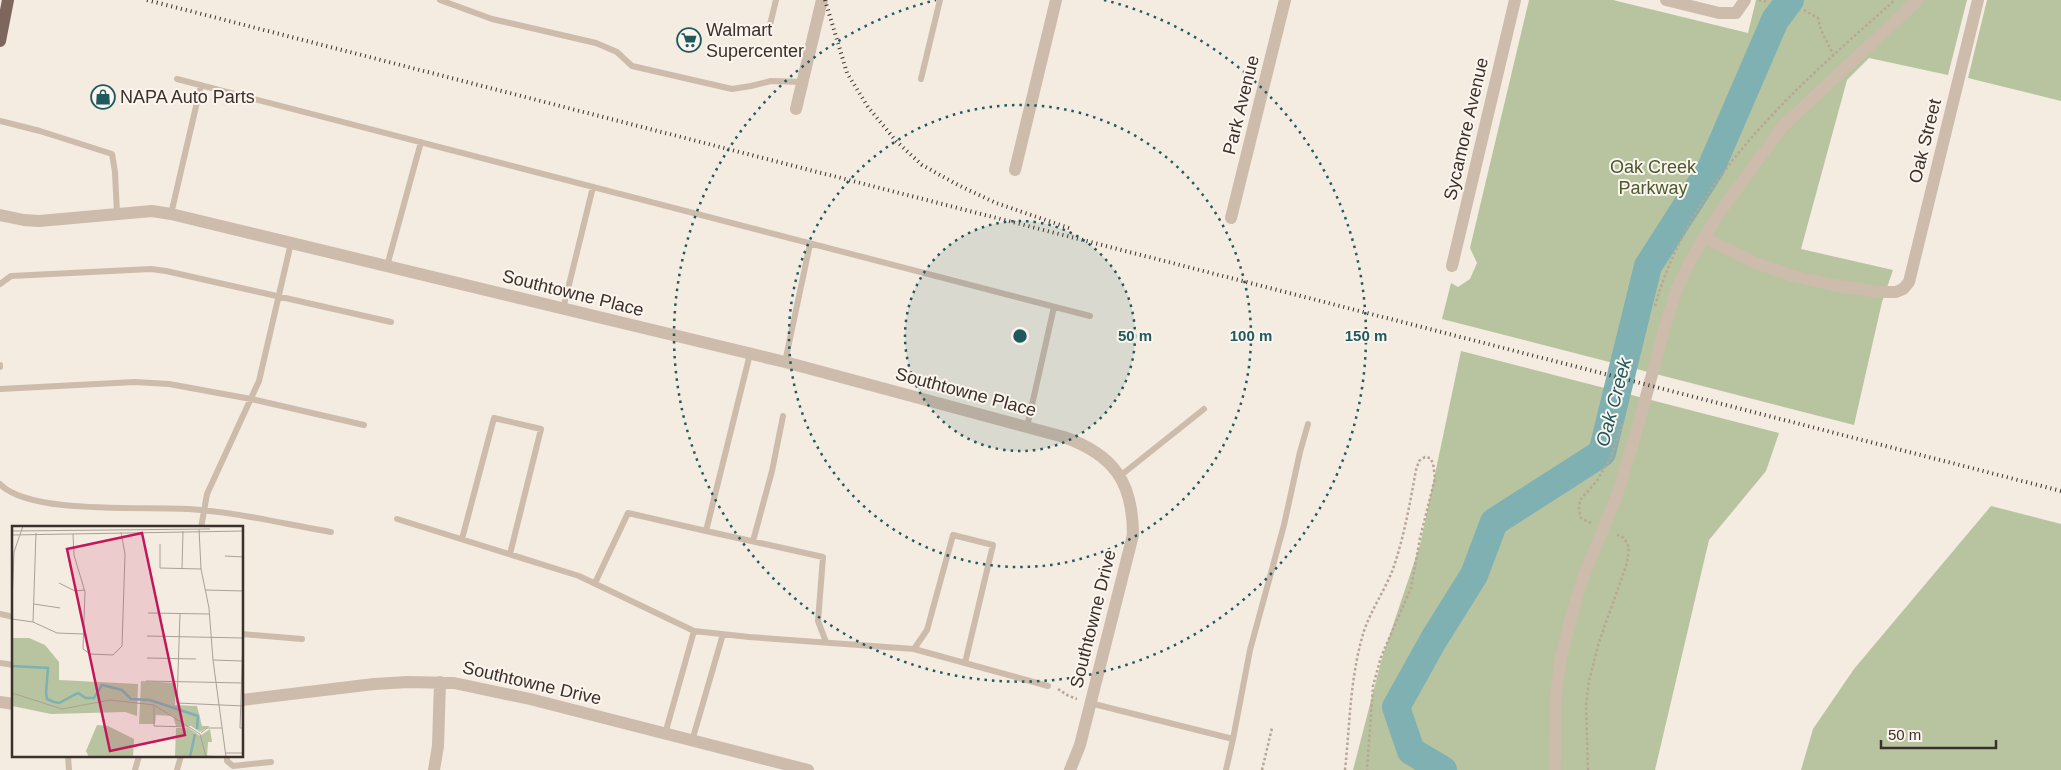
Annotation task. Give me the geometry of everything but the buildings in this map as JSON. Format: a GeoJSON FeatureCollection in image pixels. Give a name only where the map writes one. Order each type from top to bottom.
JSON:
{"type":"FeatureCollection","features":[{"type":"Feature","properties":{"kind":"main road"},"geometry":{"type":"LineString","coordinates":[[0,41],[8,0]]}},
{"type":"Feature","properties":{"kind":"street"},"geometry":{"type":"LineString","coordinates":[[796,109],[822,0]]}},
{"type":"Feature","properties":{"kind":"street"},"geometry":{"type":"LineString","coordinates":[[1016,170],[1056,0]]}},
{"type":"Feature","properties":{"kind":"street","name":"Park Avenue"},"geometry":{"type":"LineString","coordinates":[[1231,218],[1285,0]]}},
{"type":"Feature","properties":{"kind":"street","name":"Sycamore Avenue"},"geometry":{"type":"LineString","coordinates":[[1452,266],[1515,0]]}},
{"type":"Feature","properties":{"kind":"street"},"geometry":{"type":"LineString","coordinates":[[1666,0],[1719,14],[1736,13],[1745,0]]}},
{"type":"Feature","properties":{"kind":"street"},"geometry":{"type":"LineString","coordinates":[[1555,770],[1556,692],[1561,657],[1584,575],[1616,498],[1677,289],[1704,238],[1759,157],[1783,126],[1918,0]]}},
{"type":"Feature","properties":{"kind":"street","name":"Oak Street"},"geometry":{"type":"LineString","coordinates":[[1704,238],[1756,264],[1794,276],[1833,285],[1878,292],[1896,292],[1903,289],[1909,282],[1978,0]]}},
{"type":"Feature","properties":{"kind":"street","name":"Southtowne Place"},"geometry":{"type":"LineString","coordinates":[[0,215],[39,221],[152,211],[171,214],[785,362],[1027,427],[1086,445],[1106,459],[1120,476]]}},
{"type":"Feature","properties":{"kind":"street","name":"Southtowne Drive"},"geometry":{"type":"LineString","coordinates":[[1070,770],[1080,745],[1133,535],[1133,513],[1127,491],[1120,476]]}},
{"type":"Feature","properties":{"kind":"street"},"geometry":{"type":"LineString","coordinates":[[434,770],[438,746],[440,682]]}},
{"type":"Feature","properties":{"kind":"street","name":"Southtowne Drive"},"geometry":{"type":"LineString","coordinates":[[244,700],[374,684],[440,682],[485,688],[808,770]]}},
{"type":"Feature","properties":{"kind":"lane"},"geometry":{"type":"LineString","coordinates":[[440,0],[492,19],[596,43],[616,52],[632,66],[732,89],[771,81],[802,82]]}},
{"type":"Feature","properties":{"kind":"lane"},"geometry":{"type":"LineString","coordinates":[[768,33],[776,0]]}},
{"type":"Feature","properties":{"kind":"lane"},"geometry":{"type":"LineString","coordinates":[[921,79],[940,0]]}},
{"type":"Feature","properties":{"kind":"lane"},"geometry":{"type":"LineString","coordinates":[[177,79],[1090,316]]}},
{"type":"Feature","properties":{"kind":"lane"},"geometry":{"type":"LineString","coordinates":[[171,214],[200,85]]}},
{"type":"Feature","properties":{"kind":"lane"},"geometry":{"type":"LineString","coordinates":[[0,121],[40,131],[112,154],[116,172],[117,214]]}},
{"type":"Feature","properties":{"kind":"lane"},"geometry":{"type":"LineString","coordinates":[[387,266],[421,142]]}},
{"type":"Feature","properties":{"kind":"lane"},"geometry":{"type":"LineString","coordinates":[[563,309],[592,187]]}},
{"type":"Feature","properties":{"kind":"lane"},"geometry":{"type":"LineString","coordinates":[[201,526],[207,494],[259,381],[291,243]]}},
{"type":"Feature","properties":{"kind":"lane"},"geometry":{"type":"LineString","coordinates":[[785,362],[810,244]]}},
{"type":"Feature","properties":{"kind":"lane"},"geometry":{"type":"LineString","coordinates":[[0,284],[11,276],[151,269],[391,322]]}},
{"type":"Feature","properties":{"kind":"lane"},"geometry":{"type":"LineString","coordinates":[[1027,427],[1054,307]]}},
{"type":"Feature","properties":{"kind":"lane"},"geometry":{"type":"LineString","coordinates":[[706,531],[750,354]]}},
{"type":"Feature","properties":{"kind":"lane"},"geometry":{"type":"LineString","coordinates":[[0,389],[135,382],[169,384],[251,399],[364,424]]}},
{"type":"Feature","properties":{"kind":"lane"},"geometry":{"type":"LineString","coordinates":[[1120,476],[1204,409]]}},
{"type":"Feature","properties":{"kind":"lane"},"geometry":{"type":"LineString","coordinates":[[753,541],[772,471],[783,416]]}},
{"type":"Feature","properties":{"kind":"lane"},"geometry":{"type":"LineString","coordinates":[[462,539],[494,418],[541,429],[510,554]]}},
{"type":"Feature","properties":{"kind":"lane"},"geometry":{"type":"LineString","coordinates":[[1226,770],[1250,650],[1284,525],[1308,424]]}},
{"type":"Feature","properties":{"kind":"lane"},"geometry":{"type":"LineString","coordinates":[[0,484],[15,494],[33,501],[62,505],[204,511],[331,532]]}},
{"type":"Feature","properties":{"kind":"lane"},"geometry":{"type":"LineString","coordinates":[[596,583],[628,512],[823,557],[818,621],[826,642]]}},
{"type":"Feature","properties":{"kind":"lane"},"geometry":{"type":"LineString","coordinates":[[397,519],[579,576],[694,631],[876,648],[914,649],[1048,686]]}},
{"type":"Feature","properties":{"kind":"lane"},"geometry":{"type":"LineString","coordinates":[[914,649],[927,630],[953,535],[993,545],[964,663]]}},
{"type":"Feature","properties":{"kind":"lane"},"geometry":{"type":"LineString","coordinates":[[665,734],[694,631]]}},
{"type":"Feature","properties":{"kind":"lane"},"geometry":{"type":"LineString","coordinates":[[244,634],[302,639]]}},
{"type":"Feature","properties":{"kind":"lane"},"geometry":{"type":"LineString","coordinates":[[692,741],[723,634]]}},
{"type":"Feature","properties":{"kind":"lane"},"geometry":{"type":"LineString","coordinates":[[1090,702],[1233,739]]}},
{"type":"Feature","properties":{"kind":"lane"},"geometry":{"type":"LineString","coordinates":[[227,758],[227,761],[232,766],[271,762]]}},
{"type":"Feature","properties":{"kind":"path"},"geometry":{"type":"LineString","coordinates":[[1759,0],[1768,2]]}},
{"type":"Feature","properties":{"kind":"path"},"geometry":{"type":"LineString","coordinates":[[1804,10],[1818,18],[1820,30],[1833,54]]}},
{"type":"Feature","properties":{"kind":"path"},"geometry":{"type":"LineString","coordinates":[[1345,770],[1352,689],[1357,656],[1365,629],[1392,570],[1403,536],[1416,470],[1419,462],[1425,457],[1430,458],[1434,462],[1435,478],[1420,538],[1411,588],[1382,657],[1373,686],[1367,770]]}},
{"type":"Feature","properties":{"kind":"path"},"geometry":{"type":"LineString","coordinates":[[1588,770],[1586,706],[1589,681],[1599,642],[1627,563],[1629,547],[1624,538],[1613,533]]}},
{"type":"Feature","properties":{"kind":"path"},"geometry":{"type":"LineString","coordinates":[[1048,686],[1061,690],[1067,695],[1090,702]]}},
{"type":"Feature","properties":{"kind":"path"},"geometry":{"type":"LineString","coordinates":[[1262,770],[1272,728]]}},
{"type":"Feature","properties":{"kind":"green space","name":"Oak Creek Parkway"},"geometry":{"type":"Polygon","coordinates":[[[1529,0],[1613,0],[1748,33],[1756,0],[1967,0],[1948,75],[1869,58],[1847,80],[1801,249],[1893,270],[1882,302],[1854,425],[1442,319],[1451,283],[1458,287],[1470,279],[1477,263],[1470,248],[1529,0]]]}},
{"type":"Feature","properties":{"kind":"green space"},"geometry":{"type":"Polygon","coordinates":[[[1987,0],[2061,0],[2061,101],[1968,78],[1987,0]]]}},
{"type":"Feature","properties":{"kind":"green space"},"geometry":{"type":"Polygon","coordinates":[[[1461,351],[1779,433],[1766,471],[1709,540],[1655,770],[1353,770],[1382,658],[1420,545],[1461,351]]]}},
{"type":"Feature","properties":{"kind":"green space"},"geometry":{"type":"Polygon","coordinates":[[[1991,506],[2061,524],[2061,770],[1801,770],[1813,729],[1854,669],[1991,506]]]}},
{"type":"Feature","properties":{"kind":"waterway","name":"Oak Creek"},"geometry":{"type":"LineString","coordinates":[[1443,770],[1411,751],[1396,707],[1434,639],[1474,575],[1494,522],[1602,453],[1648,266],[1711,168],[1775,20],[1790,0]]}},
{"type":"Feature","properties":{"kind":"railway"},"geometry":{"type":"LineString","coordinates":[[147,0],[2061,491]]}},
{"type":"Feature","properties":{"kind":"railway"},"geometry":{"type":"LineString","coordinates":[[825,0],[847,73],[868,107],[896,141],[922,165],[958,185],[996,203],[1069,228]]}},
{"type":"Feature","properties":{"kind":"place","name":"Walmart Supercenter"},"geometry":{"type":"Point","coordinates":[689,40]}},
{"type":"Feature","properties":{"kind":"place","name":"NAPA Auto Parts"},"geometry":{"type":"Point","coordinates":[103,97]}}]}
